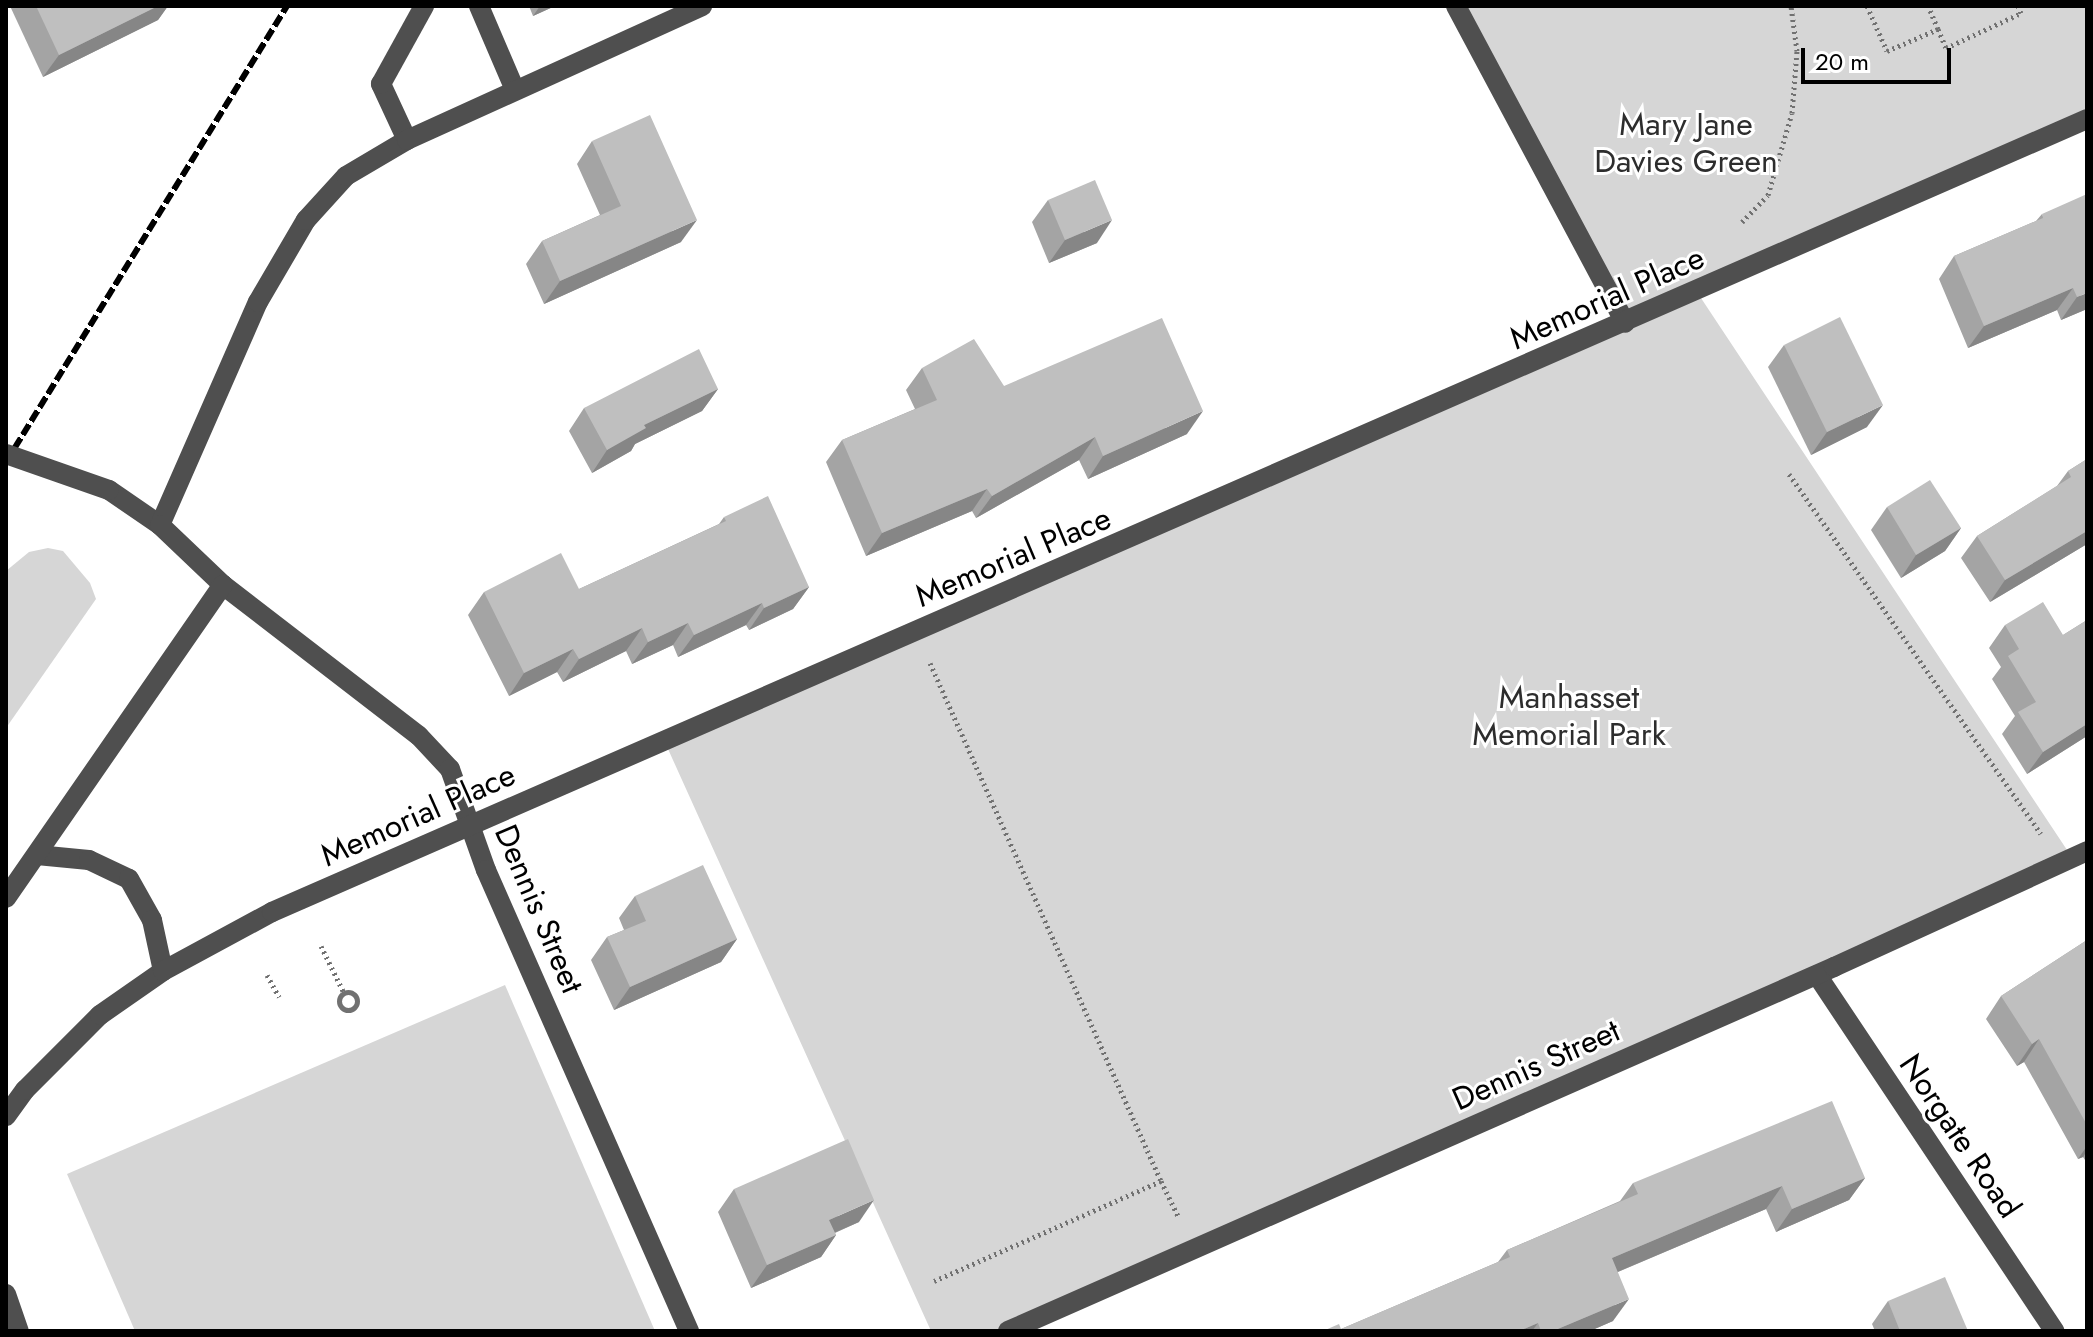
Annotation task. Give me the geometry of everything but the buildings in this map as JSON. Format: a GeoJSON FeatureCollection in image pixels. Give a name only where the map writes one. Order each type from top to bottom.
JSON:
{"type":"FeatureCollection","features":[{"type":"Feature","properties":{"kind":"street"},"geometry":{"type":"LineString","coordinates":[[407,140],[381,84],[424,6]]}},
{"type":"Feature","properties":{"kind":"street"},"geometry":{"type":"LineString","coordinates":[[479,6],[515,90]]}},
{"type":"Feature","properties":{"kind":"street"},"geometry":{"type":"LineString","coordinates":[[160,525],[258,302],[306,220],[346,176],[407,140],[702,6]]}},
{"type":"Feature","properties":{"kind":"street"},"geometry":{"type":"LineString","coordinates":[[1456,6],[1625,323]]}},
{"type":"Feature","properties":{"kind":"street","name":"Memorial Place"},"geometry":{"type":"LineString","coordinates":[[6,1116],[25,1090],[100,1015],[163,971],[272,912],[2087,119]]}},
{"type":"Feature","properties":{"kind":"street","name":"Dennis Street"},"geometry":{"type":"LineString","coordinates":[[6,454],[109,490],[160,525],[223,585],[419,736],[450,769],[486,870],[689,1331]]}},
{"type":"Feature","properties":{"kind":"street"},"geometry":{"type":"LineString","coordinates":[[6,898],[223,585]]}},
{"type":"Feature","properties":{"kind":"street","name":"Dennis Street"},"geometry":{"type":"LineString","coordinates":[[1008,1331],[1817,975],[2087,851]]}},
{"type":"Feature","properties":{"kind":"street"},"geometry":{"type":"LineString","coordinates":[[37,855],[89,860],[129,879],[152,920],[163,971]]}},
{"type":"Feature","properties":{"kind":"street","name":"Norgate Road"},"geometry":{"type":"LineString","coordinates":[[1817,975],[2054,1331]]}},
{"type":"Feature","properties":{"kind":"street"},"geometry":{"type":"LineString","coordinates":[[6,1294],[19,1331]]}},
{"type":"Feature","properties":{"kind":"path"},"geometry":{"type":"LineString","coordinates":[[1742,222],[1768,195],[1792,113],[1797,51],[1791,6]]}},
{"type":"Feature","properties":{"kind":"path"},"geometry":{"type":"LineString","coordinates":[[1867,6],[1887,51],[1938,29]]}},
{"type":"Feature","properties":{"kind":"path"},"geometry":{"type":"LineString","coordinates":[[1928,6],[1946,48],[2021,13],[2018,6]]}},
{"type":"Feature","properties":{"kind":"path"},"geometry":{"type":"LineString","coordinates":[[1789,474],[2062,863]]}},
{"type":"Feature","properties":{"kind":"path"},"geometry":{"type":"LineString","coordinates":[[930,662],[1161,1181],[934,1281]]}},
{"type":"Feature","properties":{"kind":"path"},"geometry":{"type":"LineString","coordinates":[[321,946],[344,993]]}},
{"type":"Feature","properties":{"kind":"path"},"geometry":{"type":"LineString","coordinates":[[267,975],[279,997]]}},
{"type":"Feature","properties":{"kind":"green space","name":"Manhasset Memorial Park"},"geometry":{"type":"Polygon","coordinates":[[[1456,6],[2087,6],[2087,118],[1697,292],[2073,859],[1009,1331],[931,1331],[668,749],[1625,323],[1456,6]]]}},
{"type":"Feature","properties":{"kind":"green space"},"geometry":{"type":"Polygon","coordinates":[[[48,548],[63,551],[90,583],[96,599],[6,728],[6,571],[29,552],[48,548]]]}},
{"type":"Feature","properties":{"kind":"green space"},"geometry":{"type":"Polygon","coordinates":[[[505,985],[655,1331],[135,1331],[67,1174],[505,985]]]}},
{"type":"Feature","properties":{"kind":"railway"},"geometry":{"type":"LineString","coordinates":[[6,462],[287,6]]}},
{"type":"Feature","properties":{"kind":"park label","name":"Mary Jane Davies Green"},"geometry":{"type":"Point","coordinates":[1686,144]}}]}
